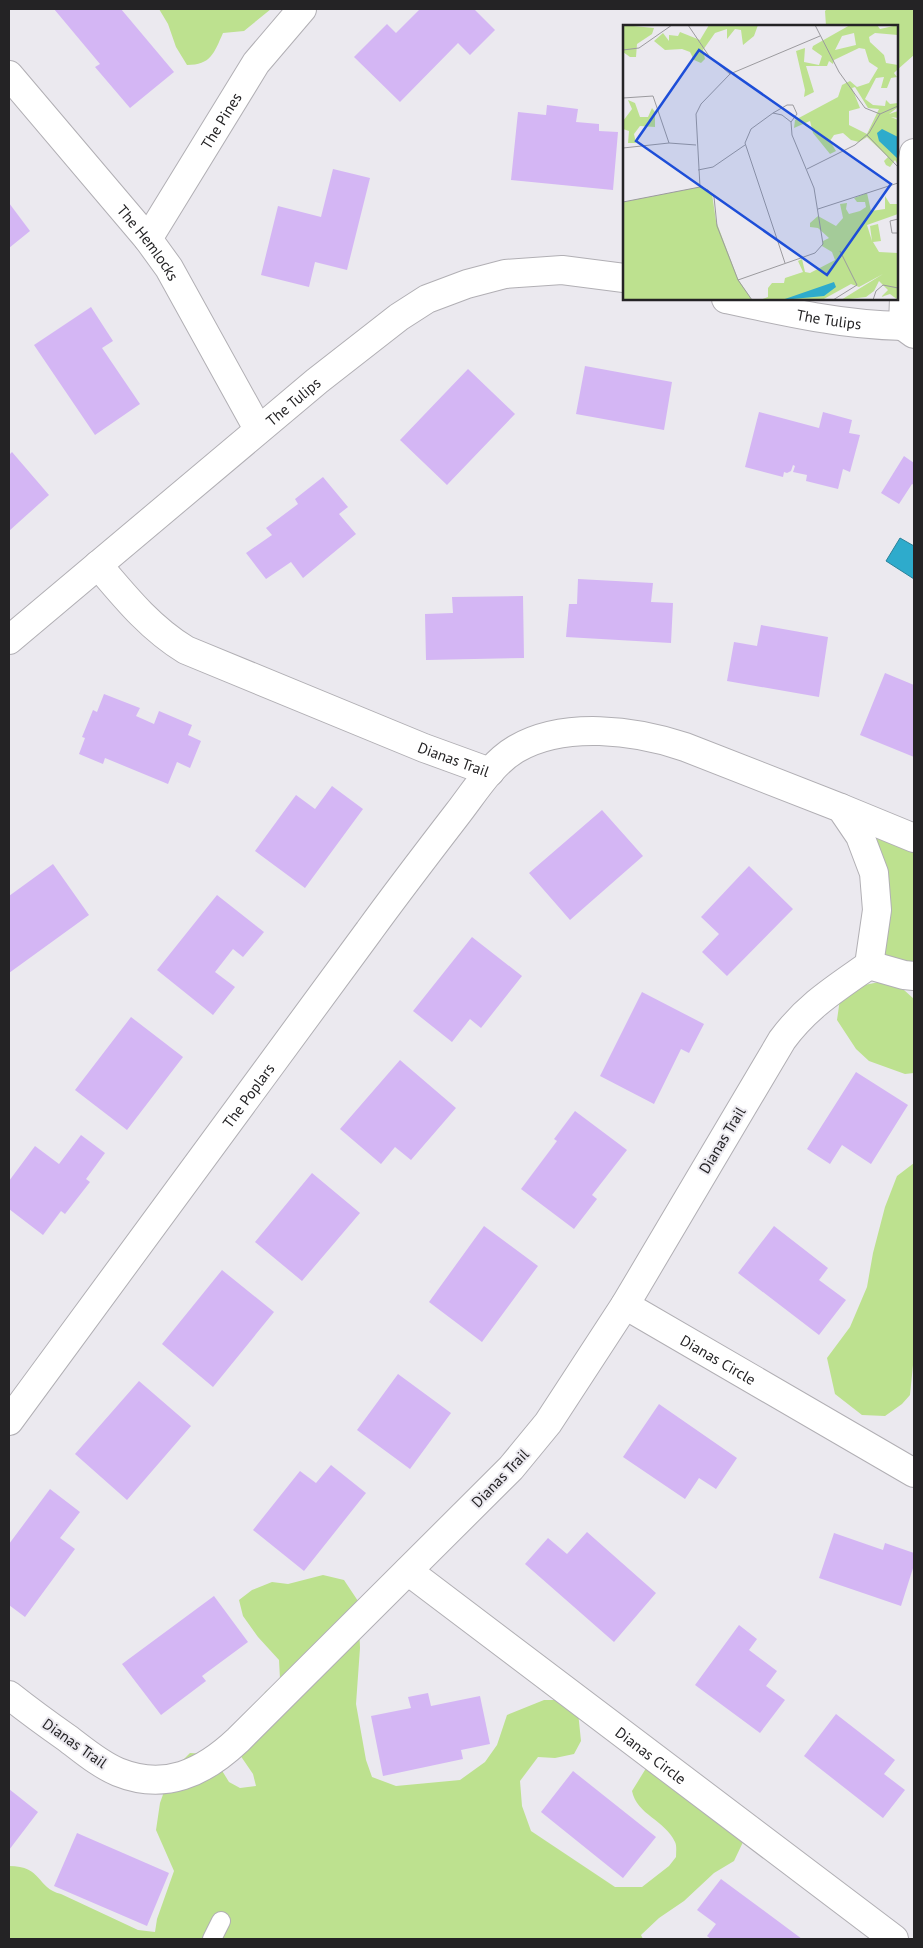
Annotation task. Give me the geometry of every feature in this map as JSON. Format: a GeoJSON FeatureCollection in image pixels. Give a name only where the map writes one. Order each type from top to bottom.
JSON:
{"type":"FeatureCollection","features":[{"type":"Feature","properties":{"kind":"street","name":"The Pines"},"geometry":{"type":"LineString","coordinates":[[148,239],[256,63],[302,9]]}},
{"type":"Feature","properties":{"kind":"street","name":"The Hemlocks"},"geometry":{"type":"LineString","coordinates":[[9,75],[148,239],[169,268],[258,429]]}},
{"type":"Feature","properties":{"kind":"street"},"geometry":{"type":"LineString","coordinates":[[908,330],[908,186],[914,153]]}},
{"type":"Feature","properties":{"kind":"street","name":"The Tulips"},"geometry":{"type":"LineString","coordinates":[[9,640],[258,429],[367,341],[427,299],[466,284],[505,274],[562,270],[623,278]]}},
{"type":"Feature","properties":{"kind":"street","name":"The Tulips"},"geometry":{"type":"LineString","coordinates":[[731,300],[813,317],[908,330]]}},
{"type":"Feature","properties":{"kind":"street","name":"Dianas Trail"},"geometry":{"type":"LineString","coordinates":[[98,565],[151,624],[168,639],[186,650],[424,748],[490,772],[515,750],[539,739],[553,735],[591,731],[629,732],[660,738],[685,747],[914,838]]}},
{"type":"Feature","properties":{"kind":"street","name":"The Poplars"},"geometry":{"type":"LineString","coordinates":[[9,1420],[404,883],[490,772]]}},
{"type":"Feature","properties":{"kind":"street"},"geometry":{"type":"LineString","coordinates":[[841,808],[860,836],[874,872],[877,910],[869,965],[914,976]]}},
{"type":"Feature","properties":{"kind":"street","name":"Dianas Trail"},"geometry":{"type":"LineString","coordinates":[[9,1695],[106,1766],[132,1776],[157,1780],[172,1779],[203,1767],[219,1758],[511,1468],[532,1444],[548,1423],[625,1305],[782,1040],[795,1022],[809,1008],[869,965]]}},
{"type":"Feature","properties":{"kind":"street","name":"Dianas Circle"},"geometry":{"type":"LineString","coordinates":[[625,1305],[914,1472]]}},
{"type":"Feature","properties":{"kind":"street","name":"Dianas Circle"},"geometry":{"type":"LineString","coordinates":[[408,1571],[894,1939]]}},
{"type":"Feature","properties":{"kind":"lane"},"geometry":{"type":"LineString","coordinates":[[212,1939],[221,1921]]}},
{"type":"Feature","properties":{"kind":"green space"},"geometry":{"type":"Polygon","coordinates":[[[159,9],[271,9],[244,31],[223,33],[214,52],[207,60],[187,65],[176,47],[168,24],[159,9]]]}},
{"type":"Feature","properties":{"kind":"green space"},"geometry":{"type":"Polygon","coordinates":[[[827,9],[914,9],[914,55],[898,69],[898,25],[826,25],[825,11],[827,9]]]}},
{"type":"Feature","properties":{"kind":"green space"},"geometry":{"type":"Polygon","coordinates":[[[860,836],[914,838],[914,976],[869,965],[860,836]]]}},
{"type":"Feature","properties":{"kind":"green space"},"geometry":{"type":"Polygon","coordinates":[[[879,982],[904,990],[914,999],[914,1073],[905,1074],[869,1061],[856,1049],[837,1020],[840,999],[855,987],[879,982]]]}},
{"type":"Feature","properties":{"kind":"green space"},"geometry":{"type":"Polygon","coordinates":[[[914,1163],[914,1355],[910,1395],[902,1404],[885,1416],[862,1415],[835,1394],[827,1358],[850,1327],[867,1287],[873,1253],[885,1207],[897,1176],[914,1163]]]}},
{"type":"Feature","properties":{"kind":"green space"},"geometry":{"type":"Polygon","coordinates":[[[323,1575],[344,1580],[358,1601],[360,1648],[356,1704],[366,1760],[372,1777],[396,1786],[460,1780],[485,1762],[497,1745],[507,1715],[544,1700],[565,1700],[578,1712],[581,1741],[574,1754],[555,1758],[538,1757],[520,1781],[522,1806],[531,1831],[615,1887],[642,1887],[669,1866],[676,1857],[676,1844],[670,1834],[639,1806],[632,1791],[648,1765],[744,1840],[734,1861],[714,1873],[684,1901],[659,1918],[641,1935],[643,1939],[9,1939],[9,1866],[28,1870],[34,1873],[53,1891],[138,1930],[155,1932],[157,1919],[174,1871],[156,1830],[160,1803],[171,1772],[190,1753],[206,1754],[221,1769],[229,1782],[240,1788],[256,1786],[253,1774],[240,1755],[265,1692],[280,1679],[279,1660],[258,1637],[243,1616],[239,1600],[252,1590],[272,1582],[288,1584],[323,1575]]]}},
{"type":"Feature","properties":{"kind":"water"},"geometry":{"type":"Polygon","coordinates":[[[900,538],[914,546],[914,579],[886,561],[900,538]]]}},
{"type":"Feature","properties":{"kind":"building"},"geometry":{"type":"Polygon","coordinates":[[[54,9],[121,9],[174,72],[130,108],[95,67],[100,64],[54,9]]]}},
{"type":"Feature","properties":{"kind":"building"},"geometry":{"type":"Polygon","coordinates":[[[420,9],[474,9],[495,30],[470,55],[458,43],[400,102],[354,57],[387,24],[396,33],[420,9]]]}},
{"type":"Feature","properties":{"kind":"building"},"geometry":{"type":"Polygon","coordinates":[[[547,105],[578,109],[576,122],[599,124],[599,131],[618,132],[613,190],[511,180],[518,112],[546,115],[547,105]]]}},
{"type":"Feature","properties":{"kind":"building"},"geometry":{"type":"Polygon","coordinates":[[[333,169],[370,178],[347,270],[315,262],[309,287],[261,275],[278,206],[321,217],[333,169]]]}},
{"type":"Feature","properties":{"kind":"building"},"geometry":{"type":"Polygon","coordinates":[[[9,203],[30,231],[9,248],[9,203]]]}},
{"type":"Feature","properties":{"kind":"building"},"geometry":{"type":"Polygon","coordinates":[[[91,307],[113,341],[102,348],[140,404],[95,435],[34,345],[91,307]]]}},
{"type":"Feature","properties":{"kind":"building"},"geometry":{"type":"Polygon","coordinates":[[[585,366],[672,382],[664,430],[576,414],[585,366]]]}},
{"type":"Feature","properties":{"kind":"building"},"geometry":{"type":"Polygon","coordinates":[[[468,369],[515,414],[447,485],[400,440],[468,369]]]}},
{"type":"Feature","properties":{"kind":"building"},"geometry":{"type":"Polygon","coordinates":[[[759,412],[819,428],[823,412],[852,420],[849,433],[860,435],[850,472],[843,469],[838,489],[806,481],[807,475],[793,472],[795,466],[793,465],[791,471],[784,472],[783,477],[745,467],[759,412]]]}},
{"type":"Feature","properties":{"kind":"building"},"geometry":{"type":"Polygon","coordinates":[[[12,452],[49,495],[9,531],[9,455],[12,452]]]}},
{"type":"Feature","properties":{"kind":"building"},"geometry":{"type":"Polygon","coordinates":[[[904,456],[914,463],[914,485],[912,484],[899,504],[881,493],[904,456]]]}},
{"type":"Feature","properties":{"kind":"building"},"geometry":{"type":"Polygon","coordinates":[[[323,477],[348,507],[339,514],[356,534],[303,578],[291,562],[266,579],[246,553],[272,535],[266,528],[298,504],[295,499],[323,477]]]}},
{"type":"Feature","properties":{"kind":"building"},"geometry":{"type":"Polygon","coordinates":[[[578,579],[653,583],[651,602],[673,603],[671,643],[566,637],[569,604],[577,604],[578,579]]]}},
{"type":"Feature","properties":{"kind":"building"},"geometry":{"type":"Polygon","coordinates":[[[523,596],[524,658],[426,660],[425,614],[453,613],[452,597],[523,596]]]}},
{"type":"Feature","properties":{"kind":"building"},"geometry":{"type":"Polygon","coordinates":[[[761,625],[828,637],[819,697],[727,681],[734,642],[757,646],[761,625]]]}},
{"type":"Feature","properties":{"kind":"building"},"geometry":{"type":"Polygon","coordinates":[[[885,673],[914,685],[914,757],[860,735],[885,673]]]}},
{"type":"Feature","properties":{"kind":"building"},"geometry":{"type":"Polygon","coordinates":[[[104,694],[140,708],[136,716],[154,724],[159,711],[192,725],[188,735],[201,741],[190,768],[177,762],[168,784],[105,758],[103,764],[79,754],[85,738],[82,737],[93,710],[97,712],[104,694]]]}},
{"type":"Feature","properties":{"kind":"building"},"geometry":{"type":"Polygon","coordinates":[[[332,786],[363,809],[305,888],[255,851],[296,795],[315,809],[332,786]]]}},
{"type":"Feature","properties":{"kind":"building"},"geometry":{"type":"Polygon","coordinates":[[[602,810],[643,856],[570,920],[529,873],[602,810]]]}},
{"type":"Feature","properties":{"kind":"building"},"geometry":{"type":"Polygon","coordinates":[[[53,864],[89,915],[9,973],[9,896],[53,864]]]}},
{"type":"Feature","properties":{"kind":"building"},"geometry":{"type":"Polygon","coordinates":[[[749,866],[793,909],[727,976],[702,952],[719,934],[701,917],[749,866]]]}},
{"type":"Feature","properties":{"kind":"building"},"geometry":{"type":"Polygon","coordinates":[[[217,895],[264,932],[243,957],[233,949],[215,972],[235,987],[213,1015],[157,970],[217,895]]]}},
{"type":"Feature","properties":{"kind":"building"},"geometry":{"type":"Polygon","coordinates":[[[472,937],[522,976],[481,1028],[470,1019],[452,1042],[413,1011],[472,937]]]}},
{"type":"Feature","properties":{"kind":"building"},"geometry":{"type":"Polygon","coordinates":[[[642,992],[704,1024],[689,1053],[681,1049],[654,1104],[600,1076],[642,992]]]}},
{"type":"Feature","properties":{"kind":"building"},"geometry":{"type":"Polygon","coordinates":[[[131,1017],[183,1057],[127,1130],[75,1090],[131,1017]]]}},
{"type":"Feature","properties":{"kind":"building"},"geometry":{"type":"Polygon","coordinates":[[[400,1060],[456,1108],[411,1160],[395,1147],[381,1164],[340,1129],[400,1060]]]}},
{"type":"Feature","properties":{"kind":"building"},"geometry":{"type":"Polygon","coordinates":[[[856,1072],[908,1105],[871,1164],[842,1145],[830,1164],[807,1149],[856,1072]]]}},
{"type":"Feature","properties":{"kind":"building"},"geometry":{"type":"Polygon","coordinates":[[[575,1111],[627,1150],[592,1195],[597,1199],[574,1229],[521,1189],[557,1141],[554,1139],[575,1111]]]}},
{"type":"Feature","properties":{"kind":"building"},"geometry":{"type":"Polygon","coordinates":[[[81,1135],[105,1153],[86,1179],[90,1182],[65,1214],[61,1211],[43,1235],[9,1209],[9,1181],[35,1146],[59,1164],[81,1135]]]}},
{"type":"Feature","properties":{"kind":"building"},"geometry":{"type":"Polygon","coordinates":[[[312,1173],[360,1213],[302,1281],[255,1242],[312,1173]]]}},
{"type":"Feature","properties":{"kind":"building"},"geometry":{"type":"Polygon","coordinates":[[[484,1226],[538,1266],[482,1342],[429,1302],[484,1226]]]}},
{"type":"Feature","properties":{"kind":"building"},"geometry":{"type":"Polygon","coordinates":[[[774,1226],[828,1268],[819,1280],[846,1300],[819,1335],[738,1273],[774,1226]]]}},
{"type":"Feature","properties":{"kind":"building"},"geometry":{"type":"Polygon","coordinates":[[[222,1270],[274,1312],[213,1387],[162,1344],[222,1270]]]}},
{"type":"Feature","properties":{"kind":"building"},"geometry":{"type":"Polygon","coordinates":[[[398,1374],[451,1413],[410,1469],[357,1430],[398,1374]]]}},
{"type":"Feature","properties":{"kind":"building"},"geometry":{"type":"Polygon","coordinates":[[[139,1381],[191,1426],[127,1500],[75,1454],[139,1381]]]}},
{"type":"Feature","properties":{"kind":"building"},"geometry":{"type":"Polygon","coordinates":[[[659,1404],[737,1458],[716,1489],[699,1478],[685,1499],[623,1457],[659,1404]]]}},
{"type":"Feature","properties":{"kind":"building"},"geometry":{"type":"Polygon","coordinates":[[[331,1465],[366,1493],[304,1571],[253,1530],[300,1471],[316,1483],[331,1465]]]}},
{"type":"Feature","properties":{"kind":"building"},"geometry":{"type":"Polygon","coordinates":[[[50,1489],[80,1512],[60,1538],[75,1549],[25,1617],[9,1605],[9,1544],[50,1489]]]}},
{"type":"Feature","properties":{"kind":"building"},"geometry":{"type":"Polygon","coordinates":[[[587,1532],[656,1593],[614,1642],[525,1564],[548,1538],[567,1554],[587,1532]]]}},
{"type":"Feature","properties":{"kind":"building"},"geometry":{"type":"Polygon","coordinates":[[[834,1533],[883,1550],[885,1543],[914,1553],[914,1565],[901,1606],[819,1578],[834,1533]]]}},
{"type":"Feature","properties":{"kind":"building"},"geometry":{"type":"Polygon","coordinates":[[[214,1596],[248,1642],[202,1676],[206,1681],[161,1715],[122,1664],[214,1596]]]}},
{"type":"Feature","properties":{"kind":"building"},"geometry":{"type":"Polygon","coordinates":[[[739,1625],[757,1639],[749,1650],[777,1671],[766,1686],[785,1700],[760,1733],[695,1685],[739,1625]]]}},
{"type":"Feature","properties":{"kind":"building"},"geometry":{"type":"Polygon","coordinates":[[[428,1693],[431,1706],[480,1696],[490,1744],[461,1750],[463,1759],[383,1776],[371,1716],[411,1708],[408,1697],[428,1693]]]}},
{"type":"Feature","properties":{"kind":"building"},"geometry":{"type":"Polygon","coordinates":[[[836,1714],[895,1760],[884,1774],[905,1790],[883,1818],[804,1756],[836,1714]]]}},
{"type":"Feature","properties":{"kind":"building"},"geometry":{"type":"Polygon","coordinates":[[[573,1771],[656,1837],[623,1878],[541,1812],[573,1771]]]}},
{"type":"Feature","properties":{"kind":"building"},"geometry":{"type":"Polygon","coordinates":[[[9,1789],[38,1812],[9,1850],[9,1789]]]}},
{"type":"Feature","properties":{"kind":"building"},"geometry":{"type":"Polygon","coordinates":[[[77,1833],[169,1873],[147,1926],[54,1886],[77,1833]]]}},
{"type":"Feature","properties":{"kind":"building"},"geometry":{"type":"Polygon","coordinates":[[[721,1879],[802,1939],[711,1939],[707,1936],[716,1924],[697,1910],[721,1879]]]}}]}
